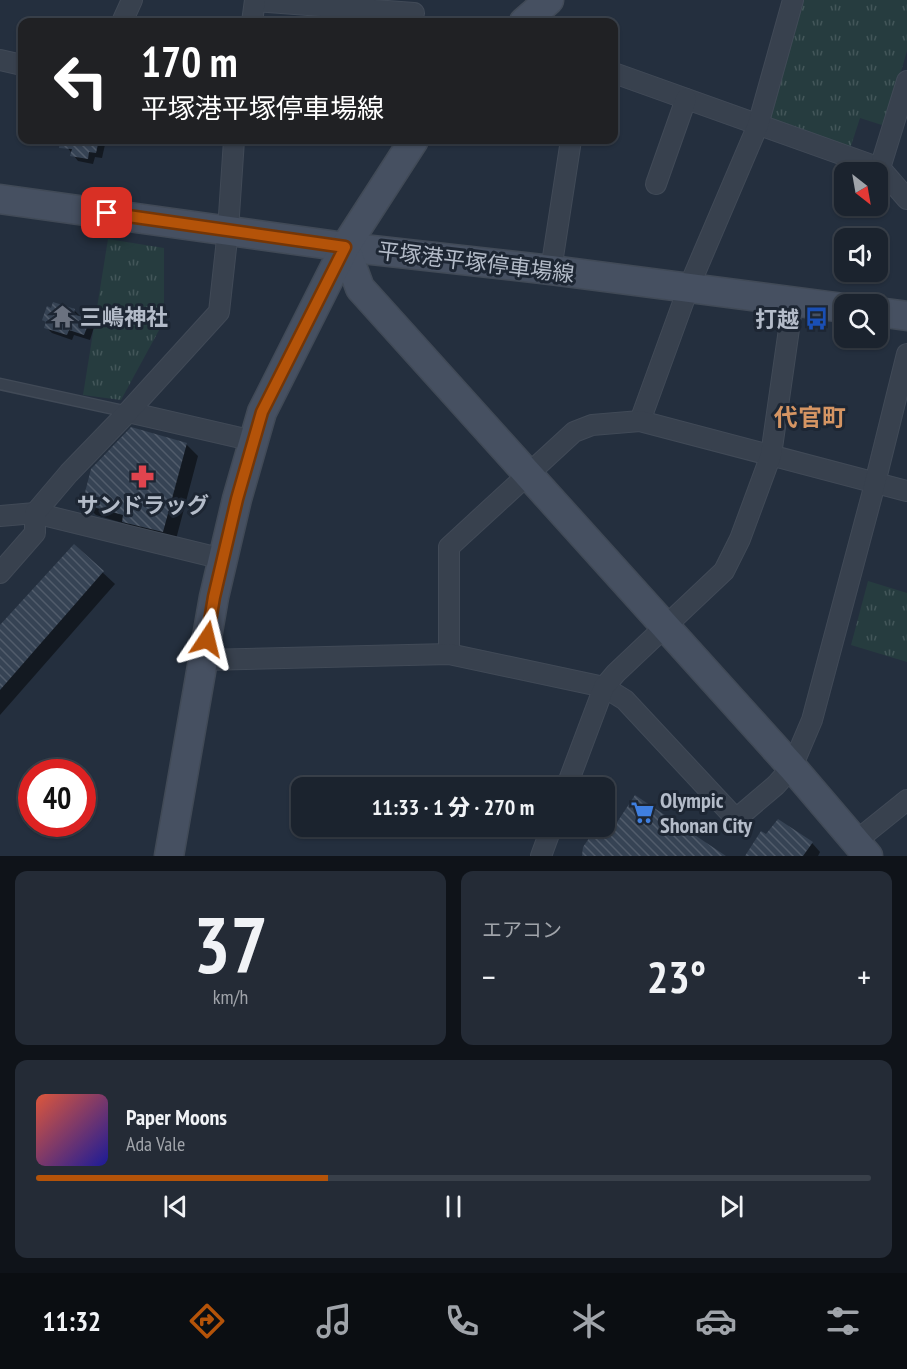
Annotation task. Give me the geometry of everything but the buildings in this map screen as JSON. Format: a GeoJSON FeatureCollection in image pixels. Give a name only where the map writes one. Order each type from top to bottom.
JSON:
{"type":"FeatureCollection","features":[{"type":"Feature","properties":{"kind":"street"},"geometry":{"type":"LineString","coordinates":[[124,18],[132,0]]}},
{"type":"Feature","properties":{"kind":"street"},"geometry":{"type":"LineString","coordinates":[[640,421],[688,289],[758,125],[794,0]]}},
{"type":"Feature","properties":{"kind":"street"},"geometry":{"type":"LineString","coordinates":[[253,18],[255,1],[418,12]]}},
{"type":"Feature","properties":{"kind":"street"},"geometry":{"type":"LineString","coordinates":[[0,60],[18,63]]}},
{"type":"Feature","properties":{"kind":"street"},"geometry":{"type":"LineString","coordinates":[[618,74],[863,162]]}},
{"type":"Feature","properties":{"kind":"street"},"geometry":{"type":"LineString","coordinates":[[882,162],[907,81]]}},
{"type":"Feature","properties":{"kind":"street"},"geometry":{"type":"LineString","coordinates":[[656,184],[686,99]]}},
{"type":"Feature","properties":{"kind":"street"},"geometry":{"type":"LineString","coordinates":[[0,573],[35,533],[34,513],[219,312],[228,230],[234,144]]}},
{"type":"Feature","properties":{"kind":"street"},"geometry":{"type":"LineString","coordinates":[[169,856],[214,597],[262,412],[345,247],[409,144]]}},
{"type":"Feature","properties":{"kind":"street"},"geometry":{"type":"LineString","coordinates":[[550,270],[570,144]]}},
{"type":"Feature","properties":{"kind":"street"},"geometry":{"type":"LineString","coordinates":[[888,177],[907,199]]}},
{"type":"Feature","properties":{"kind":"street","name":"平塚港平塚停車場線"},"geometry":{"type":"LineString","coordinates":[[0,199],[345,247],[550,270],[834,307]]}},
{"type":"Feature","properties":{"kind":"street"},"geometry":{"type":"LineString","coordinates":[[345,247],[360,288],[792,767],[862,849],[907,800]]}},
{"type":"Feature","properties":{"kind":"street"},"geometry":{"type":"LineString","coordinates":[[571,777],[604,687],[724,571],[740,539],[771,455],[793,301]]}},
{"type":"Feature","properties":{"kind":"street"},"geometry":{"type":"LineString","coordinates":[[888,313],[907,316]]}},
{"type":"Feature","properties":{"kind":"street"},"geometry":{"type":"LineString","coordinates":[[203,660],[449,654],[604,687],[625,700],[736,819],[776,785],[792,767],[812,720],[907,354]]}},
{"type":"Feature","properties":{"kind":"street"},"geometry":{"type":"LineString","coordinates":[[128,412],[254,441]]}},
{"type":"Feature","properties":{"kind":"street"},"geometry":{"type":"LineString","coordinates":[[449,654],[449,547],[574,432],[592,425],[640,421],[907,491]]}},
{"type":"Feature","properties":{"kind":"street"},"geometry":{"type":"LineString","coordinates":[[0,516],[34,513],[223,559]]}},
{"type":"Feature","properties":{"kind":"street"},"geometry":{"type":"LineString","coordinates":[[541,856],[548,837]]}},
{"type":"Feature","properties":{"kind":"lane"},"geometry":{"type":"LineString","coordinates":[[0,384],[128,412]]}},
{"type":"Feature","properties":{"kind":"green space"},"geometry":{"type":"Polygon","coordinates":[[[801,0],[907,0],[907,51],[885,126],[860,118],[850,149],[771,119],[768,114],[801,0]]]}},
{"type":"Feature","properties":{"kind":"green space"},"geometry":{"type":"Polygon","coordinates":[[[108,239],[164,248],[164,321],[121,400],[83,395],[108,239]]]}},
{"type":"Feature","properties":{"kind":"green space"},"geometry":{"type":"Polygon","coordinates":[[[868,581],[907,593],[907,662],[851,645],[868,581]]]}},
{"type":"Feature","properties":{"kind":"place","name":"三嶋神社"},"geometry":{"type":"Point","coordinates":[62,317]}},
{"type":"Feature","properties":{"kind":"place","name":"打越"},"geometry":{"type":"Point","coordinates":[817,319]}},
{"type":"Feature","properties":{"kind":"place","name":"サンドラッグ"},"geometry":{"type":"Point","coordinates":[143,476]}},
{"type":"Feature","properties":{"kind":"place","name":"Olympic Shonan City"},"geometry":{"type":"Point","coordinates":[642,813]}},
{"type":"Feature","properties":{"kind":"district","name":"代官町"},"geometry":{"type":"Point","coordinates":[810,417]}},
{"type":"Feature","properties":{"kind":"route"},"geometry":{"type":"LineString","coordinates":[[107,213],[345,247],[262,412],[237,499],[214,597],[207,639]]}}]}
